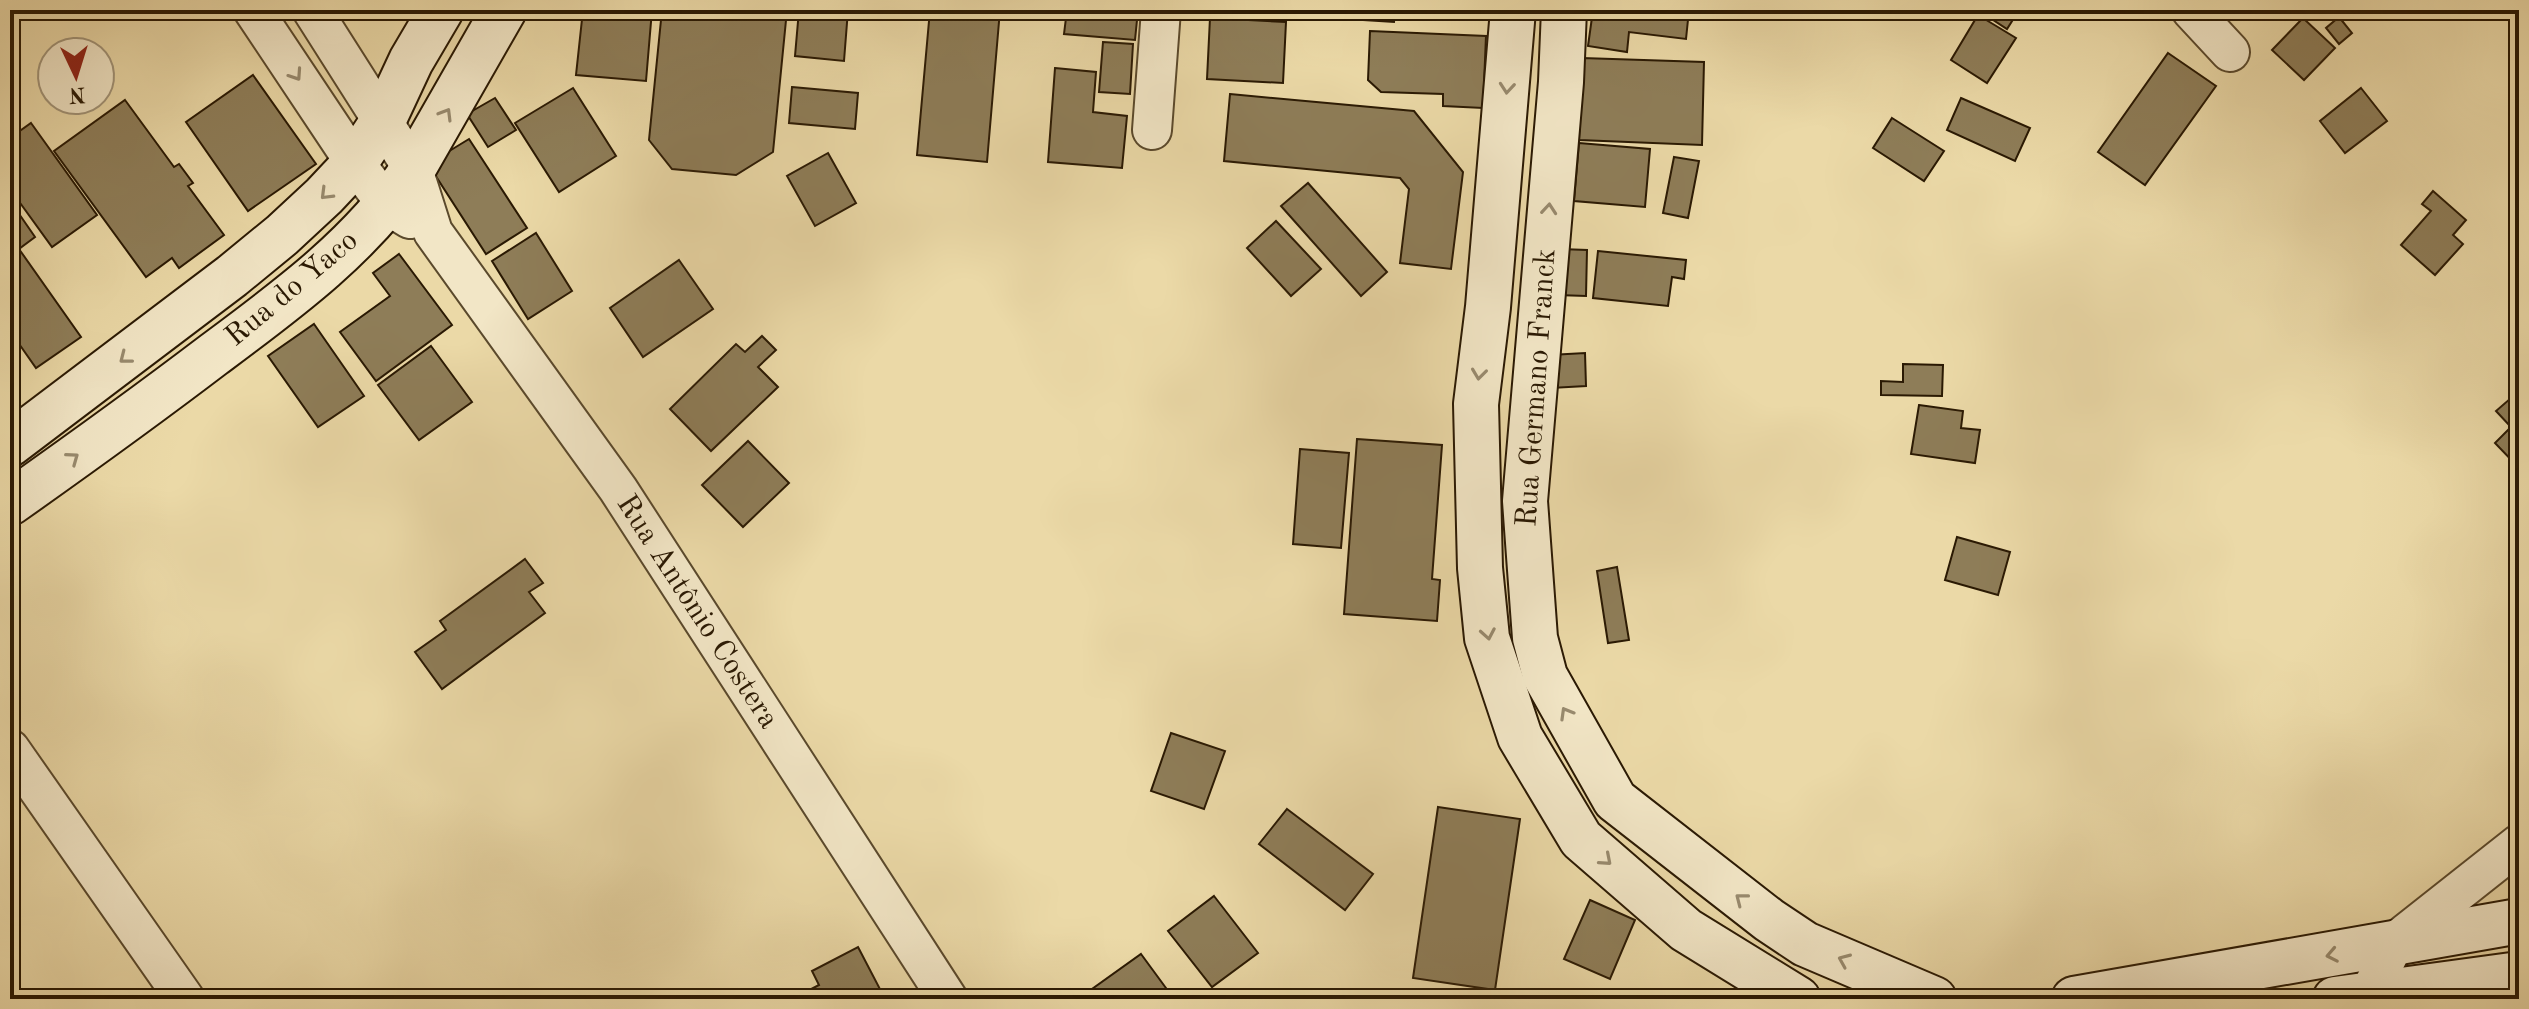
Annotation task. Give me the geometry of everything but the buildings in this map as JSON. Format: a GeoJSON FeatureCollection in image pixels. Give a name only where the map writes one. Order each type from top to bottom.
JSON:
{"type":"FeatureCollection","features":[{"type":"Feature","properties":{"kind":"main road","name":"Rua do Yaco"},"geometry":{"type":"LineString","coordinates":[[10,444],[272,243],[324,196],[355,163],[383,121],[411,61],[441,10]]}},
{"type":"Feature","properties":{"kind":"main road","name":"Rua do Yaco"},"geometry":{"type":"LineString","coordinates":[[10,503],[302,288],[387,205],[413,169],[504,10]]}},
{"type":"Feature","properties":{"kind":"main road","name":"Rua Germano Franck"},"geometry":{"type":"LineString","coordinates":[[1513,10],[1488,307],[1476,404],[1480,568],[1487,638],[1520,737],[1581,839],[1686,930],[1798,999]]}},
{"type":"Feature","properties":{"kind":"main road","name":"Rua Germano Franck"},"geometry":{"type":"LineString","coordinates":[[1564,10],[1561,82],[1525,501],[1535,638],[1545,676],[1615,800],[1769,920],[1805,944],[1934,999]]}},
{"type":"Feature","properties":{"kind":"main road"},"geometry":{"type":"LineString","coordinates":[[1488,307],[1540,314]]}},
{"type":"Feature","properties":{"kind":"main road"},"geometry":{"type":"LineString","coordinates":[[2074,999],[2519,921]]}},
{"type":"Feature","properties":{"kind":"main road"},"geometry":{"type":"LineString","coordinates":[[2352,996],[2519,974]]}},
{"type":"Feature","properties":{"kind":"street","name":"Rua Antônio Costera"},"geometry":{"type":"LineString","coordinates":[[253,10],[355,163],[387,205],[433,232]]}},
{"type":"Feature","properties":{"kind":"street","name":"Rua Antônio Costera"},"geometry":{"type":"LineString","coordinates":[[312,10],[413,169],[433,232],[618,489],[948,999]]}},
{"type":"Feature","properties":{"kind":"street"},"geometry":{"type":"LineString","coordinates":[[1152,130],[1161,10]]}},
{"type":"Feature","properties":{"kind":"street"},"geometry":{"type":"LineString","coordinates":[[2191,10],[2230,52]]}},
{"type":"Feature","properties":{"kind":"street"},"geometry":{"type":"LineString","coordinates":[[10,749],[185,999]]}},
{"type":"Feature","properties":{"kind":"street"},"geometry":{"type":"LineString","coordinates":[[2352,996],[2395,942],[2519,844]]}}]}
